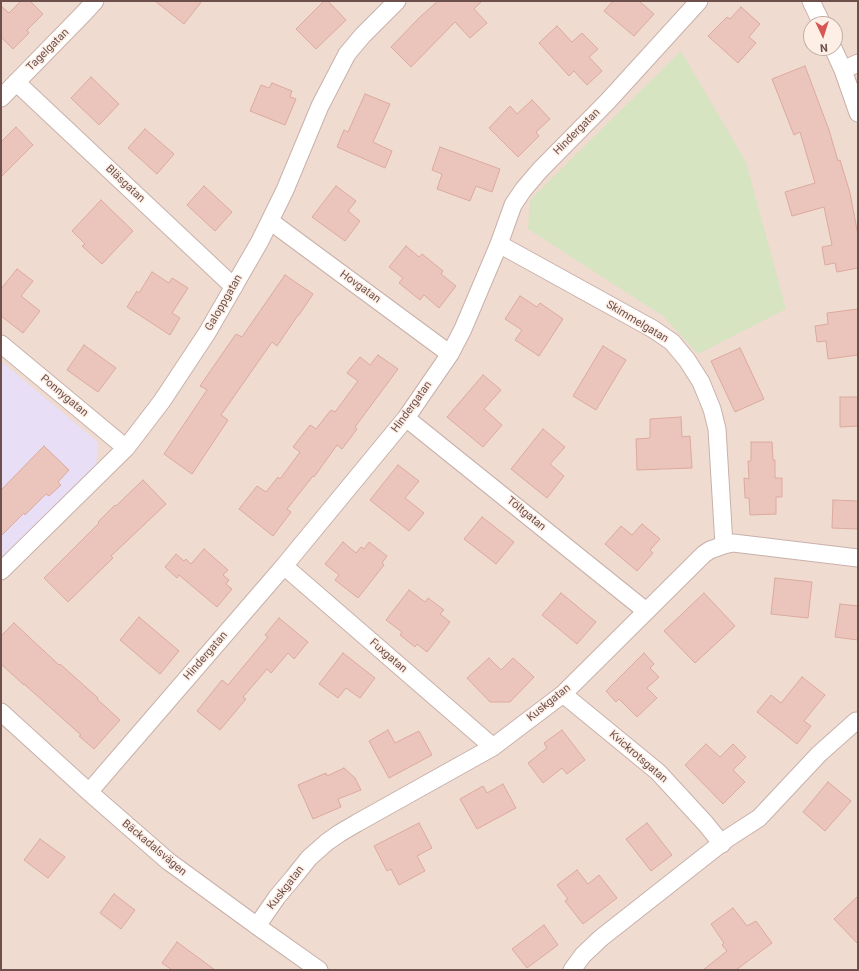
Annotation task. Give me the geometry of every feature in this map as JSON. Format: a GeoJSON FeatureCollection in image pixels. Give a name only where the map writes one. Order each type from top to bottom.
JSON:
{"type":"FeatureCollection","features":[{"type":"Feature","properties":{"kind":"street","name":"Tagelgatan"},"geometry":{"type":"LineString","coordinates":[[1,98],[95,1]]}},
{"type":"Feature","properties":{"kind":"street","name":"Galoppgatan"},"geometry":{"type":"LineString","coordinates":[[1,571],[126,448],[162,401],[207,333],[260,241],[285,190],[320,106],[347,54],[363,35],[397,1]]}},
{"type":"Feature","properties":{"kind":"street","name":"Hindergatan"},"geometry":{"type":"LineString","coordinates":[[89,792],[284,566],[406,418],[450,354],[463,329],[499,244],[513,205],[523,190],[540,170],[608,101],[699,1]]}},
{"type":"Feature","properties":{"kind":"street"},"geometry":{"type":"LineString","coordinates":[[811,1],[818,16]]}},
{"type":"Feature","properties":{"kind":"street"},"geometry":{"type":"LineString","coordinates":[[841,56],[851,66],[858,113]]}},
{"type":"Feature","properties":{"kind":"street","name":"Bläsgatan"},"geometry":{"type":"LineString","coordinates":[[16,82],[234,286]]}},
{"type":"Feature","properties":{"kind":"street","name":"Hovgatan"},"geometry":{"type":"LineString","coordinates":[[270,221],[450,354]]}},
{"type":"Feature","properties":{"kind":"street","name":"Skimmelgatan"},"geometry":{"type":"LineString","coordinates":[[499,244],[653,329],[672,342],[687,360],[701,382],[712,409],[717,429],[724,545]]}},
{"type":"Feature","properties":{"kind":"street","name":"Ponnygatan"},"geometry":{"type":"LineString","coordinates":[[1,344],[126,448]]}},
{"type":"Feature","properties":{"kind":"street","name":"Töltgatan"},"geometry":{"type":"LineString","coordinates":[[406,418],[646,611]]}},
{"type":"Feature","properties":{"kind":"street","name":"Kuskgatan"},"geometry":{"type":"LineString","coordinates":[[256,926],[277,897],[309,858],[328,842],[340,833],[493,747],[563,694],[704,554],[716,547],[733,544],[858,558]]}},
{"type":"Feature","properties":{"kind":"street","name":"Fuxgatan"},"geometry":{"type":"LineString","coordinates":[[284,566],[493,747]]}},
{"type":"Feature","properties":{"kind":"street","name":"Kvickrotsgatan"},"geometry":{"type":"LineString","coordinates":[[563,694],[658,772],[705,823],[722,844]]}},
{"type":"Feature","properties":{"kind":"street","name":"Bäckadalsvägen"},"geometry":{"type":"LineString","coordinates":[[1,712],[168,861],[319,970]]}},
{"type":"Feature","properties":{"kind":"street"},"geometry":{"type":"LineString","coordinates":[[572,970],[583,955],[602,938],[728,838],[759,818],[818,754],[856,721]]}},
{"type":"Feature","properties":{"kind":"shaded area"},"geometry":{"type":"Polygon","coordinates":[[[1,1],[858,1],[858,970],[1,970],[1,1]]]}},
{"type":"Feature","properties":{"kind":"shaded area"},"geometry":{"type":"Polygon","coordinates":[[[1,361],[98,442],[96,467],[1,559],[1,361]]]}},
{"type":"Feature","properties":{"kind":"green space"},"geometry":{"type":"Polygon","coordinates":[[[681,51],[746,162],[786,309],[698,354],[663,316],[528,229],[530,200],[681,51]]]}},
{"type":"Feature","properties":{"kind":"building"},"geometry":{"type":"Polygon","coordinates":[[[21,1],[30,1],[43,14],[27,30],[29,33],[13,49],[1,37],[1,6],[9,13],[21,1]]]}},
{"type":"Feature","properties":{"kind":"building"},"geometry":{"type":"Polygon","coordinates":[[[155,1],[202,1],[184,24],[155,1]]]}},
{"type":"Feature","properties":{"kind":"building"},"geometry":{"type":"Polygon","coordinates":[[[324,1],[328,1],[346,20],[316,49],[296,29],[324,1]]]}},
{"type":"Feature","properties":{"kind":"building"},"geometry":{"type":"Polygon","coordinates":[[[438,1],[482,1],[474,9],[487,23],[470,38],[455,22],[411,67],[391,47],[438,1]]]}},
{"type":"Feature","properties":{"kind":"building"},"geometry":{"type":"Polygon","coordinates":[[[613,1],[639,1],[654,14],[634,36],[604,11],[613,1]]]}},
{"type":"Feature","properties":{"kind":"building"},"geometry":{"type":"Polygon","coordinates":[[[741,7],[760,24],[749,37],[756,43],[738,63],[708,36],[727,17],[730,19],[741,7]]]}},
{"type":"Feature","properties":{"kind":"building"},"geometry":{"type":"Polygon","coordinates":[[[557,26],[572,42],[582,33],[598,49],[589,57],[602,71],[587,85],[574,71],[569,76],[539,43],[557,26]]]}},
{"type":"Feature","properties":{"kind":"building"},"geometry":{"type":"Polygon","coordinates":[[[805,66],[829,130],[838,161],[840,160],[850,193],[858,235],[858,268],[837,272],[835,263],[825,265],[822,247],[832,245],[824,207],[792,216],[785,192],[815,183],[800,132],[794,135],[772,79],[805,66]]]}},
{"type":"Feature","properties":{"kind":"building"},"geometry":{"type":"Polygon","coordinates":[[[91,77],[119,104],[99,125],[71,98],[91,77]]]}},
{"type":"Feature","properties":{"kind":"building"},"geometry":{"type":"Polygon","coordinates":[[[272,83],[292,91],[290,97],[296,99],[285,125],[250,111],[261,85],[269,88],[272,83]]]}},
{"type":"Feature","properties":{"kind":"building"},"geometry":{"type":"Polygon","coordinates":[[[365,94],[390,104],[373,142],[392,151],[385,168],[337,147],[344,130],[348,132],[365,94]]]}},
{"type":"Feature","properties":{"kind":"building"},"geometry":{"type":"Polygon","coordinates":[[[532,100],[550,119],[536,132],[539,136],[518,157],[489,128],[510,106],[517,114],[532,100]]]}},
{"type":"Feature","properties":{"kind":"building"},"geometry":{"type":"Polygon","coordinates":[[[16,127],[33,145],[1,177],[1,142],[16,127]]]}},
{"type":"Feature","properties":{"kind":"building"},"geometry":{"type":"Polygon","coordinates":[[[145,129],[174,154],[157,174],[128,148],[145,129]]]}},
{"type":"Feature","properties":{"kind":"building"},"geometry":{"type":"Polygon","coordinates":[[[440,147],[500,169],[492,192],[476,186],[470,201],[437,189],[442,174],[432,170],[440,147]]]}},
{"type":"Feature","properties":{"kind":"building"},"geometry":{"type":"Polygon","coordinates":[[[204,186],[232,212],[215,231],[187,205],[204,186]]]}},
{"type":"Feature","properties":{"kind":"building"},"geometry":{"type":"Polygon","coordinates":[[[336,186],[356,201],[348,211],[360,221],[345,241],[312,217],[336,186]]]}},
{"type":"Feature","properties":{"kind":"building"},"geometry":{"type":"Polygon","coordinates":[[[101,200],[133,231],[102,264],[82,246],[85,244],[72,231],[101,200]]]}},
{"type":"Feature","properties":{"kind":"building"},"geometry":{"type":"Polygon","coordinates":[[[406,246],[419,257],[422,254],[443,271],[441,274],[456,286],[439,308],[424,295],[420,300],[399,283],[403,278],[389,267],[406,246]]]}},
{"type":"Feature","properties":{"kind":"building"},"geometry":{"type":"Polygon","coordinates":[[[17,269],[33,281],[21,296],[40,311],[23,333],[1,316],[1,289],[17,269]]]}},
{"type":"Feature","properties":{"kind":"building"},"geometry":{"type":"Polygon","coordinates":[[[152,272],[169,283],[172,278],[188,288],[172,313],[180,318],[170,335],[127,307],[137,291],[139,293],[152,272]]]}},
{"type":"Feature","properties":{"kind":"building"},"geometry":{"type":"Polygon","coordinates":[[[285,275],[313,294],[277,346],[272,342],[221,415],[228,420],[192,474],[164,454],[207,390],[200,386],[236,334],[242,337],[285,275]]]}},
{"type":"Feature","properties":{"kind":"building"},"geometry":{"type":"Polygon","coordinates":[[[520,296],[537,307],[540,303],[563,319],[539,356],[515,340],[522,330],[505,319],[520,296]]]}},
{"type":"Feature","properties":{"kind":"building"},"geometry":{"type":"Polygon","coordinates":[[[858,309],[858,355],[828,359],[826,341],[817,342],[815,326],[828,324],[827,313],[858,309]]]}},
{"type":"Feature","properties":{"kind":"building"},"geometry":{"type":"Polygon","coordinates":[[[84,345],[116,368],[98,392],[67,370],[84,345]]]}},
{"type":"Feature","properties":{"kind":"building"},"geometry":{"type":"Polygon","coordinates":[[[603,346],[626,360],[596,410],[573,396],[603,346]]]}},
{"type":"Feature","properties":{"kind":"building"},"geometry":{"type":"Polygon","coordinates":[[[740,348],[764,399],[735,412],[711,361],[740,348]]]}},
{"type":"Feature","properties":{"kind":"building"},"geometry":{"type":"Polygon","coordinates":[[[378,355],[398,369],[355,427],[357,429],[342,449],[337,445],[314,477],[313,476],[287,509],[291,512],[273,536],[239,509],[257,486],[266,492],[278,477],[280,479],[300,452],[293,447],[310,425],[316,429],[331,410],[335,412],[358,381],[347,373],[360,357],[370,365],[378,355]]]}},
{"type":"Feature","properties":{"kind":"building"},"geometry":{"type":"Polygon","coordinates":[[[483,375],[501,390],[484,409],[502,425],[483,447],[447,417],[483,375]]]}},
{"type":"Feature","properties":{"kind":"building"},"geometry":{"type":"Polygon","coordinates":[[[840,397],[858,397],[858,426],[840,427],[840,397]]]}},
{"type":"Feature","properties":{"kind":"building"},"geometry":{"type":"Polygon","coordinates":[[[681,417],[682,437],[690,436],[692,468],[637,470],[636,439],[650,438],[650,419],[681,417]]]}},
{"type":"Feature","properties":{"kind":"building"},"geometry":{"type":"Polygon","coordinates":[[[543,429],[565,447],[550,464],[564,476],[547,498],[511,469],[543,429]]]}},
{"type":"Feature","properties":{"kind":"building"},"geometry":{"type":"Polygon","coordinates":[[[751,442],[772,442],[773,460],[775,460],[775,478],[782,478],[782,497],[776,497],[776,514],[750,515],[749,498],[745,498],[744,478],[749,479],[748,461],[751,461],[751,442]]]}},
{"type":"Feature","properties":{"kind":"building"},"geometry":{"type":"Polygon","coordinates":[[[44,446],[69,470],[58,482],[61,485],[49,496],[46,494],[1,536],[1,490],[44,446]]]}},
{"type":"Feature","properties":{"kind":"building"},"geometry":{"type":"Polygon","coordinates":[[[398,465],[419,481],[405,498],[424,513],[409,531],[370,500],[398,465]]]}},
{"type":"Feature","properties":{"kind":"building"},"geometry":{"type":"Polygon","coordinates":[[[143,480],[166,504],[111,556],[113,558],[68,602],[44,578],[115,505],[116,506],[143,480]]]}},
{"type":"Feature","properties":{"kind":"building"},"geometry":{"type":"Polygon","coordinates":[[[833,500],[858,501],[858,529],[832,528],[833,500]]]}},
{"type":"Feature","properties":{"kind":"building"},"geometry":{"type":"Polygon","coordinates":[[[482,517],[514,542],[496,564],[464,539],[482,517]]]}},
{"type":"Feature","properties":{"kind":"building"},"geometry":{"type":"Polygon","coordinates":[[[642,524],[660,539],[650,550],[653,553],[637,571],[605,544],[621,526],[632,535],[642,524]]]}},
{"type":"Feature","properties":{"kind":"building"},"geometry":{"type":"Polygon","coordinates":[[[343,542],[356,553],[361,547],[364,549],[369,542],[387,556],[382,563],[384,565],[358,598],[335,580],[339,575],[325,564],[343,542]]]}},
{"type":"Feature","properties":{"kind":"building"},"geometry":{"type":"Polygon","coordinates":[[[204,549],[228,570],[223,575],[229,580],[226,584],[232,589],[217,607],[179,575],[177,578],[165,567],[176,554],[184,561],[186,559],[191,564],[204,549]]]}},
{"type":"Feature","properties":{"kind":"building"},"geometry":{"type":"Polygon","coordinates":[[[775,578],[812,582],[808,618],[771,614],[775,578]]]}},
{"type":"Feature","properties":{"kind":"building"},"geometry":{"type":"Polygon","coordinates":[[[409,590],[425,602],[428,598],[444,610],[440,614],[450,622],[427,652],[417,644],[415,647],[400,635],[402,632],[386,620],[409,590]]]}},
{"type":"Feature","properties":{"kind":"building"},"geometry":{"type":"Polygon","coordinates":[[[561,593],[596,622],[577,644],[542,615],[561,593]]]}},
{"type":"Feature","properties":{"kind":"building"},"geometry":{"type":"Polygon","coordinates":[[[704,593],[735,626],[695,663],[664,631],[704,593]]]}},
{"type":"Feature","properties":{"kind":"building"},"geometry":{"type":"Polygon","coordinates":[[[840,604],[858,606],[858,640],[835,637],[840,604]]]}},
{"type":"Feature","properties":{"kind":"building"},"geometry":{"type":"Polygon","coordinates":[[[139,617],[179,651],[160,674],[120,640],[139,617]]]}},
{"type":"Feature","properties":{"kind":"building"},"geometry":{"type":"Polygon","coordinates":[[[279,618],[308,642],[294,659],[288,653],[271,673],[267,669],[243,697],[246,699],[220,730],[197,711],[222,680],[228,685],[268,637],[265,635],[279,618]]]}},
{"type":"Feature","properties":{"kind":"building"},"geometry":{"type":"Polygon","coordinates":[[[14,623],[59,665],[60,664],[98,698],[97,699],[120,720],[94,749],[79,736],[81,735],[1,664],[1,636],[14,623]]]}},
{"type":"Feature","properties":{"kind":"building"},"geometry":{"type":"Polygon","coordinates":[[[343,653],[375,678],[360,698],[346,688],[338,698],[319,684],[343,653]]]}},
{"type":"Feature","properties":{"kind":"building"},"geometry":{"type":"Polygon","coordinates":[[[644,653],[654,664],[650,668],[659,677],[647,688],[657,698],[637,717],[619,699],[616,702],[606,691],[644,653]]]}},
{"type":"Feature","properties":{"kind":"building"},"geometry":{"type":"Polygon","coordinates":[[[489,658],[501,670],[513,658],[534,677],[510,702],[490,702],[467,678],[489,658]]]}},
{"type":"Feature","properties":{"kind":"building"},"geometry":{"type":"Polygon","coordinates":[[[802,677],[825,695],[804,721],[811,726],[797,744],[757,712],[771,695],[781,703],[802,677]]]}},
{"type":"Feature","properties":{"kind":"building"},"geometry":{"type":"Polygon","coordinates":[[[388,730],[395,743],[419,731],[432,755],[389,778],[369,741],[388,730]]]}},
{"type":"Feature","properties":{"kind":"building"},"geometry":{"type":"Polygon","coordinates":[[[562,730],[585,760],[567,774],[562,768],[543,783],[528,763],[547,748],[544,743],[562,730]]]}},
{"type":"Feature","properties":{"kind":"building"},"geometry":{"type":"Polygon","coordinates":[[[706,744],[720,757],[733,744],[746,757],[733,770],[745,782],[723,804],[685,765],[706,744]]]}},
{"type":"Feature","properties":{"kind":"building"},"geometry":{"type":"Polygon","coordinates":[[[344,768],[355,778],[361,790],[338,799],[341,807],[313,819],[298,785],[326,773],[327,776],[344,768]]]}},
{"type":"Feature","properties":{"kind":"building"},"geometry":{"type":"Polygon","coordinates":[[[828,782],[851,801],[825,831],[803,812],[828,782]]]}},
{"type":"Feature","properties":{"kind":"building"},"geometry":{"type":"Polygon","coordinates":[[[503,784],[516,808],[477,829],[460,799],[483,786],[487,793],[503,784]]]}},
{"type":"Feature","properties":{"kind":"building"},"geometry":{"type":"Polygon","coordinates":[[[419,823],[432,848],[417,856],[425,871],[399,885],[391,869],[387,871],[374,846],[419,823]]]}},
{"type":"Feature","properties":{"kind":"building"},"geometry":{"type":"Polygon","coordinates":[[[647,823],[672,855],[651,871],[626,839],[647,823]]]}},
{"type":"Feature","properties":{"kind":"building"},"geometry":{"type":"Polygon","coordinates":[[[40,839],[65,857],[48,878],[24,860],[40,839]]]}},
{"type":"Feature","properties":{"kind":"building"},"geometry":{"type":"Polygon","coordinates":[[[577,870],[588,884],[599,875],[617,898],[583,924],[565,901],[568,899],[557,885],[577,870]]]}},
{"type":"Feature","properties":{"kind":"building"},"geometry":{"type":"Polygon","coordinates":[[[114,894],[135,910],[121,929],[100,913],[114,894]]]}},
{"type":"Feature","properties":{"kind":"building"},"geometry":{"type":"Polygon","coordinates":[[[858,896],[858,944],[834,919],[858,896]]]}},
{"type":"Feature","properties":{"kind":"building"},"geometry":{"type":"Polygon","coordinates":[[[733,908],[747,926],[756,921],[772,943],[736,970],[703,970],[727,951],[722,945],[724,943],[711,924],[733,908]]]}},
{"type":"Feature","properties":{"kind":"building"},"geometry":{"type":"Polygon","coordinates":[[[544,925],[558,945],[527,968],[512,949],[544,925]]]}},
{"type":"Feature","properties":{"kind":"building"},"geometry":{"type":"Polygon","coordinates":[[[177,942],[215,970],[172,970],[162,963],[177,942]]]}}]}
